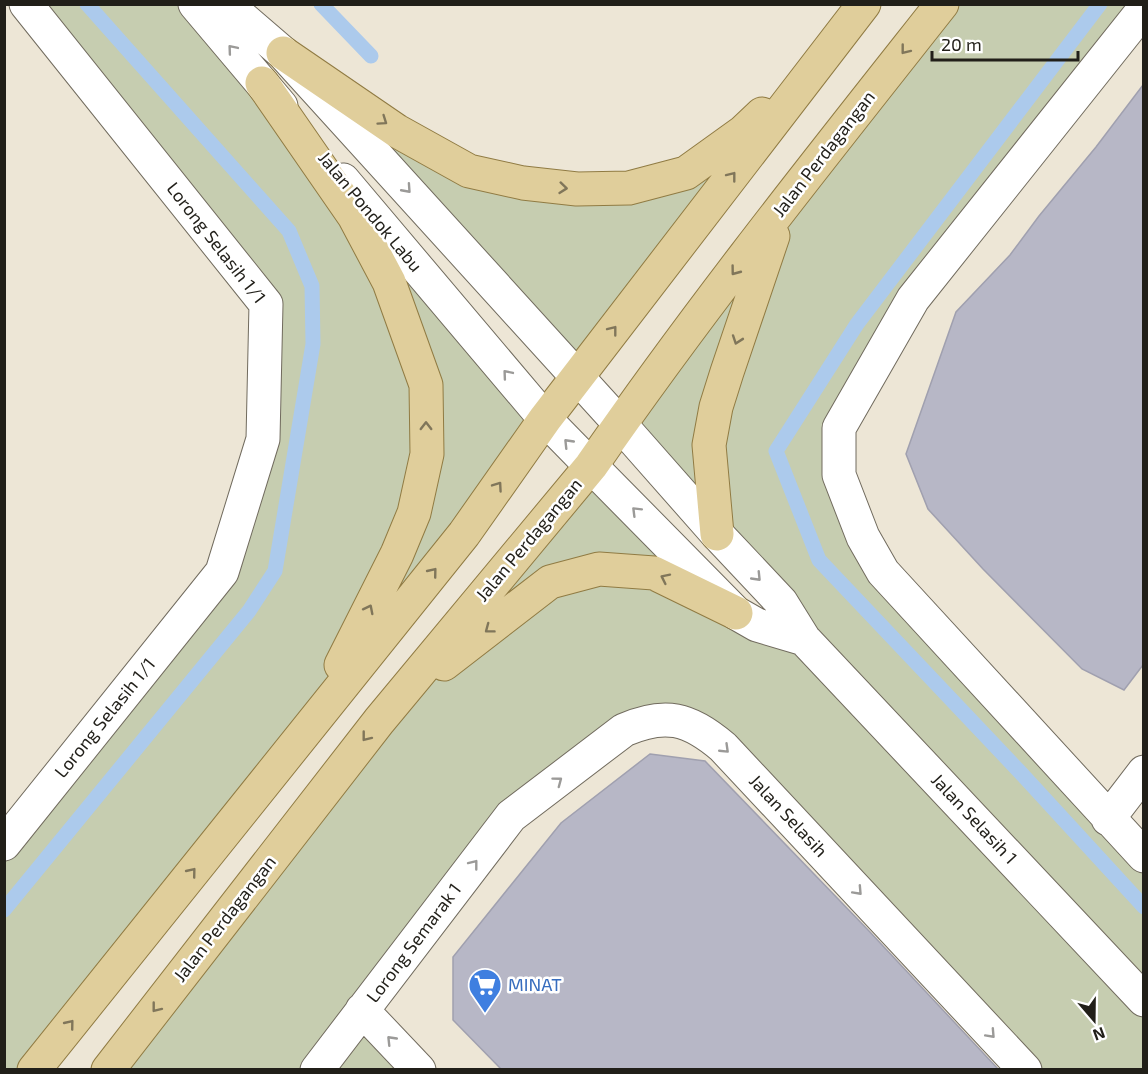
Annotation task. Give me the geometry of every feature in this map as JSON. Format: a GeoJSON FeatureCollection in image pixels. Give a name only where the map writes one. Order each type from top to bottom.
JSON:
{"type":"FeatureCollection","features":[{"type":"Feature","properties":{"kind":"main road"},"geometry":{"type":"LineString","coordinates":[[34,1070],[464,534],[577,376],[864,4]]}},
{"type":"Feature","properties":{"kind":"main road","name":"Jalan Perdagangan"},"geometry":{"type":"LineString","coordinates":[[108,1070],[395,701],[591,466],[783,206],[942,4]]}},
{"type":"Feature","properties":{"kind":"main road"},"geometry":{"type":"LineString","coordinates":[[283,52],[397,131],[468,171],[523,183],[577,189],[629,188],[686,173],[743,132],[827,53]]}},
{"type":"Feature","properties":{"kind":"main road"},"geometry":{"type":"LineString","coordinates":[[262,83],[354,216],[389,282],[426,385],[427,454],[414,513],[397,554],[315,718]]}},
{"type":"Feature","properties":{"kind":"main road"},"geometry":{"type":"LineString","coordinates":[[717,534],[709,445],[714,417],[726,372],[783,206]]}},
{"type":"Feature","properties":{"kind":"main road"},"geometry":{"type":"LineString","coordinates":[[395,701],[550,582],[598,569],[654,573],[736,613]]}},
{"type":"Feature","properties":{"kind":"street","name":"Lorong Selasih 1/1"},"geometry":{"type":"LineString","coordinates":[[4,844],[222,572],[263,439],[267,304],[26,4]]}},
{"type":"Feature","properties":{"kind":"street","name":"Jalan Pondok Labu"},"geometry":{"type":"LineString","coordinates":[[195,4],[545,419],[591,466]]}},
{"type":"Feature","properties":{"kind":"street"},"geometry":{"type":"LineString","coordinates":[[226,4],[283,52],[577,376]]}},
{"type":"Feature","properties":{"kind":"street"},"geometry":{"type":"LineString","coordinates":[[1143,9],[913,298],[839,428],[838,475],[863,537],[883,572],[1143,856]]}},
{"type":"Feature","properties":{"kind":"street","name":"Jalan Selasih 1"},"geometry":{"type":"LineString","coordinates":[[577,376],[717,534],[781,602],[804,639],[1143,1000]]}},
{"type":"Feature","properties":{"kind":"street"},"geometry":{"type":"LineString","coordinates":[[591,466],[736,613],[757,625],[804,639]]}},
{"type":"Feature","properties":{"kind":"street","name":"Jalan Selasih"},"geometry":{"type":"LineString","coordinates":[[511,816],[624,730],[643,722],[666,719],[702,729],[723,747],[1025,1070]]}},
{"type":"Feature","properties":{"kind":"street"},"geometry":{"type":"LineString","coordinates":[[1108,819],[1143,772]]}},
{"type":"Feature","properties":{"kind":"street","name":"Lorong Semarak 1"},"geometry":{"type":"LineString","coordinates":[[317,1070],[511,816]]}},
{"type":"Feature","properties":{"kind":"street"},"geometry":{"type":"LineString","coordinates":[[363,1010],[419,1070]]}},
{"type":"Feature","properties":{"kind":"green space"},"geometry":{"type":"Polygon","coordinates":[[[26,5],[195,5],[545,419],[34,1069],[5,1069],[4,844],[222,572],[263,439],[266,304],[26,5]]]}},
{"type":"Feature","properties":{"kind":"green space"},"geometry":{"type":"Polygon","coordinates":[[[942,5],[1143,5],[839,428],[863,537],[1143,856],[1143,987],[620,424],[942,5]]]}},
{"type":"Feature","properties":{"kind":"green space"},"geometry":{"type":"Polygon","coordinates":[[[283,53],[468,171],[629,188],[743,132],[577,376],[283,53]]]}},
{"type":"Feature","properties":{"kind":"green space"},"geometry":{"type":"Polygon","coordinates":[[[591,466],[736,613],[804,639],[1143,1000],[1143,1069],[1025,1069],[723,747],[666,719],[511,816],[362,1010],[419,1069],[110,1070],[591,466]]]}},
{"type":"Feature","properties":{"kind":"building"},"geometry":{"type":"Polygon","coordinates":[[[1143,85],[1143,665],[1124,690],[1082,669],[983,569],[928,509],[906,454],[956,312],[1010,255],[1143,85]]]}},
{"type":"Feature","properties":{"kind":"building"},"geometry":{"type":"Polygon","coordinates":[[[650,754],[705,761],[999,1070],[502,1070],[453,1020],[453,957],[561,823],[650,754]]]}},
{"type":"Feature","properties":{"kind":"waterway"},"geometry":{"type":"LineString","coordinates":[[4,910],[249,611],[275,571],[313,344],[312,286],[289,231],[87,4]]}},
{"type":"Feature","properties":{"kind":"waterway"},"geometry":{"type":"LineString","coordinates":[[321,4],[371,56]]}},
{"type":"Feature","properties":{"kind":"waterway"},"geometry":{"type":"LineString","coordinates":[[1100,4],[857,324],[776,451],[819,560],[1144,907]]}},
{"type":"Feature","properties":{"kind":"place","name":"MINAT"},"geometry":{"type":"Point","coordinates":[485,1014]}}]}
